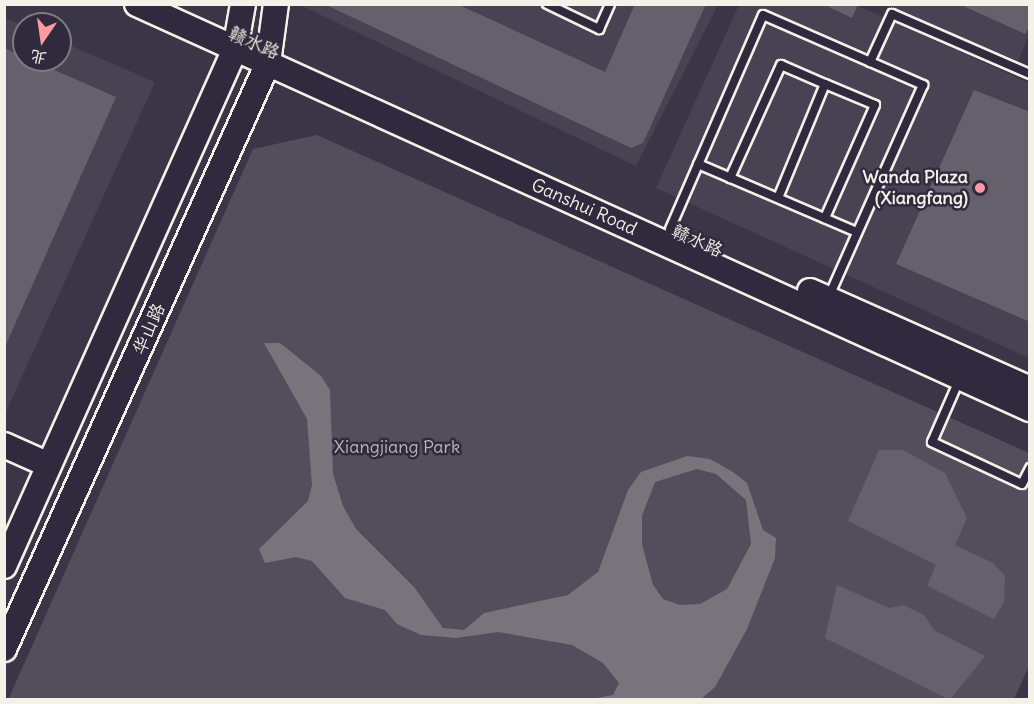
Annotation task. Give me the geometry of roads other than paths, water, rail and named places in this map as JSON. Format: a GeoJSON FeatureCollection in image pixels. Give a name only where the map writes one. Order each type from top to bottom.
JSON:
{"type":"FeatureCollection","features":[{"type":"Feature","properties":{"kind":"main road","name":"Ganshui Road"},"geometry":{"type":"LineString","coordinates":[[137,4],[237,42],[1029,409]]}},
{"type":"Feature","properties":{"kind":"main road","name":"赣水路"},"geometry":{"type":"LineString","coordinates":[[168,4],[237,42]]}},
{"type":"Feature","properties":{"kind":"main road","name":"华山路"},"geometry":{"type":"LineString","coordinates":[[4,566],[237,42],[243,4]]}},
{"type":"Feature","properties":{"kind":"main road","name":"华山路"},"geometry":{"type":"LineString","coordinates":[[4,649],[269,57],[276,4]]}},
{"type":"Feature","properties":{"kind":"main road","name":"赣水路"},"geometry":{"type":"LineString","coordinates":[[269,57],[670,229],[1029,389]]}},
{"type":"Feature","properties":{"kind":"main road"},"geometry":{"type":"LineString","coordinates":[[4,445],[49,465]]}},
{"type":"Feature","properties":{"kind":"lane"},"geometry":{"type":"LineString","coordinates":[[547,4],[599,29],[610,4]]}},
{"type":"Feature","properties":{"kind":"lane"},"geometry":{"type":"LineString","coordinates":[[870,62],[892,14],[1029,74]]}},
{"type":"Feature","properties":{"kind":"lane"},"geometry":{"type":"LineString","coordinates":[[670,229],[763,15],[923,85],[827,299]]}},
{"type":"Feature","properties":{"kind":"lane"},"geometry":{"type":"LineString","coordinates":[[730,178],[781,65],[875,105],[825,218]]}},
{"type":"Feature","properties":{"kind":"lane"},"geometry":{"type":"LineString","coordinates":[[778,198],[825,84]]}},
{"type":"Feature","properties":{"kind":"lane"},"geometry":{"type":"LineString","coordinates":[[698,164],[857,232]]}},
{"type":"Feature","properties":{"kind":"lane"},"geometry":{"type":"LineString","coordinates":[[960,378],[932,442],[1022,483],[1029,468]]}},
{"type":"Feature","properties":{"kind":"place","name":"Wanda Plaza (Xiangfang)"},"geometry":{"type":"Point","coordinates":[980,188]}},
{"type":"Feature","properties":{"kind":"park label","name":"Xiangjiang Park"},"geometry":{"type":"Point","coordinates":[397,447]}}]}
